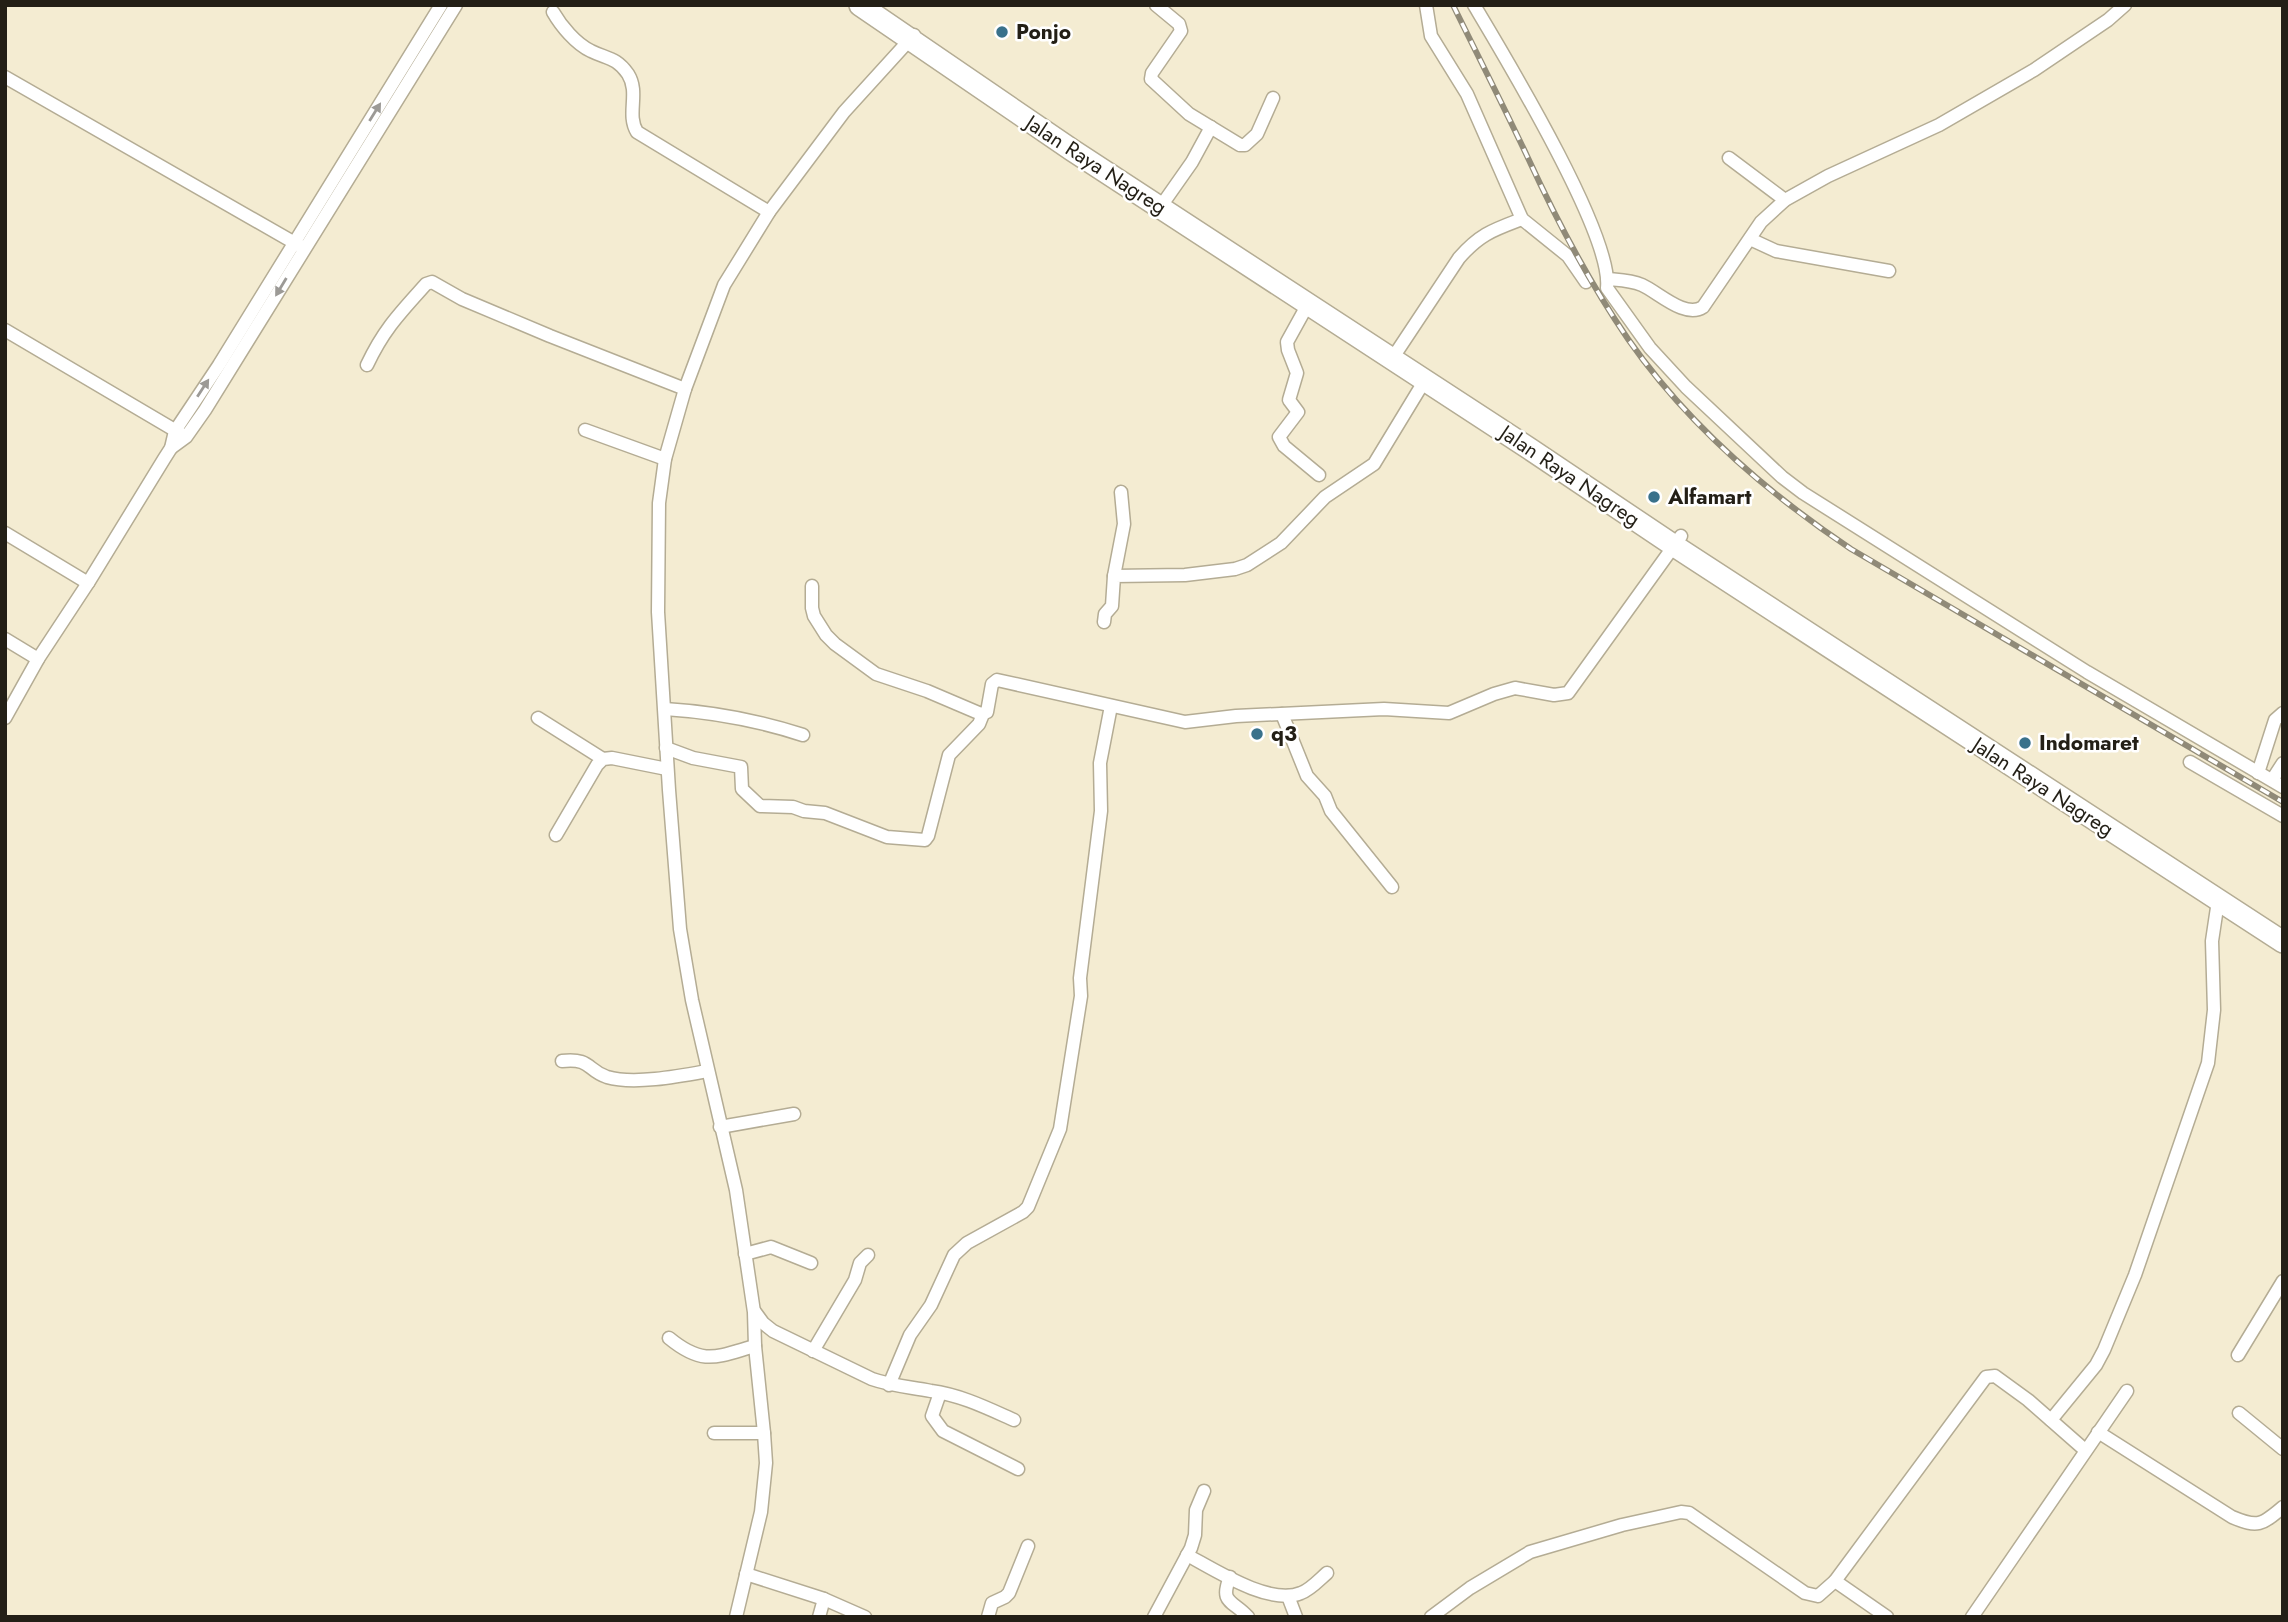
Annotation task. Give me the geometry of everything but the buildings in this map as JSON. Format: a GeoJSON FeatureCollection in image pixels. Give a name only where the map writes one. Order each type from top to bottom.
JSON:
{"type":"FeatureCollection","features":[{"type":"Feature","properties":{"kind":"highway","name":"Jalan Raya Nagreg"},"geometry":{"type":"LineString","coordinates":[[860,5],[913,36],[1166,199],[1394,354],[2283,942]]}},
{"type":"Feature","properties":{"kind":"highway","name":"Jalan Raya Nagreg"},"geometry":{"type":"LineString","coordinates":[[880,5],[913,36],[1308,304],[1394,354],[1425,380],[2283,928]]}},
{"type":"Feature","properties":{"kind":"street"},"geometry":{"type":"LineString","coordinates":[[299,245],[440,5]]}},
{"type":"Feature","properties":{"kind":"street"},"geometry":{"type":"LineString","coordinates":[[5,718],[38,659],[299,245],[456,5]]}},
{"type":"Feature","properties":{"kind":"street"},"geometry":{"type":"LineString","coordinates":[[1156,5],[1179,24],[1181,31],[1152,73],[1151,79],[1181,108],[1210,130],[1240,145],[1248,145],[1262,126],[1273,98]]}},
{"type":"Feature","properties":{"kind":"street"},"geometry":{"type":"LineString","coordinates":[[1426,5],[1431,36],[1467,94],[1522,219],[1568,256],[1586,282]]}},
{"type":"Feature","properties":{"kind":"street"},"geometry":{"type":"LineString","coordinates":[[1474,5],[1568,175],[1595,233],[1608,279],[1607,288],[1650,348],[1706,408],[1802,493],[2087,673],[2277,784],[2283,763]]}},
{"type":"Feature","properties":{"kind":"street"},"geometry":{"type":"LineString","coordinates":[[1608,279],[1641,285],[1686,310],[1698,310],[1703,307],[1761,222],[1785,200],[1828,176],[1939,125],[2034,70],[2108,20],[2125,5]]}},
{"type":"Feature","properties":{"kind":"street"},"geometry":{"type":"LineString","coordinates":[[553,12],[559,22],[586,48],[614,59],[629,76],[634,93],[633,121],[637,132],[769,212]]}},
{"type":"Feature","properties":{"kind":"street"},"geometry":{"type":"LineString","coordinates":[[736,1617],[764,1493],[764,1433],[754,1312],[736,1190],[707,1071],[680,929],[667,769],[658,587],[659,503],[665,459],[685,389],[724,285],[769,212],[844,112],[913,36]]}},
{"type":"Feature","properties":{"kind":"street"},"geometry":{"type":"LineString","coordinates":[[5,77],[299,245]]}},
{"type":"Feature","properties":{"kind":"street"},"geometry":{"type":"LineString","coordinates":[[1166,199],[1210,130]]}},
{"type":"Feature","properties":{"kind":"street"},"geometry":{"type":"LineString","coordinates":[[1729,158],[1785,200]]}},
{"type":"Feature","properties":{"kind":"street"},"geometry":{"type":"LineString","coordinates":[[1394,354],[1459,258],[1472,244],[1484,234],[1522,219]]}},
{"type":"Feature","properties":{"kind":"street"},"geometry":{"type":"LineString","coordinates":[[1749,239],[1776,251],[1889,271]]}},
{"type":"Feature","properties":{"kind":"street"},"geometry":{"type":"LineString","coordinates":[[367,365],[377,342],[388,327],[426,284],[432,282],[462,299],[537,331],[685,389]]}},
{"type":"Feature","properties":{"kind":"street"},"geometry":{"type":"LineString","coordinates":[[1308,304],[1287,342],[1297,373],[1297,381],[1289,400],[1298,412],[1279,437],[1284,446],[1319,475]]}},
{"type":"Feature","properties":{"kind":"street"},"geometry":{"type":"LineString","coordinates":[[5,330],[181,434]]}},
{"type":"Feature","properties":{"kind":"street"},"geometry":{"type":"LineString","coordinates":[[1114,576],[1185,575],[1236,569],[1247,565],[1281,543],[1325,498],[1374,464],[1425,380]]}},
{"type":"Feature","properties":{"kind":"street"},"geometry":{"type":"LineString","coordinates":[[585,430],[665,459]]}},
{"type":"Feature","properties":{"kind":"street"},"geometry":{"type":"LineString","coordinates":[[1104,622],[1105,614],[1112,606],[1114,576],[1124,524],[1121,492]]}},
{"type":"Feature","properties":{"kind":"street"},"geometry":{"type":"LineString","coordinates":[[5,533],[88,583]]}},
{"type":"Feature","properties":{"kind":"street"},"geometry":{"type":"LineString","coordinates":[[666,748],[693,758],[741,767],[743,789],[760,806],[794,807],[831,815],[887,837],[925,840],[949,755],[988,711],[992,682],[997,680],[1185,722],[1236,716],[1384,709],[1449,713],[1515,688],[1554,695],[1568,693],[1677,541]]}},
{"type":"Feature","properties":{"kind":"street"},"geometry":{"type":"LineString","coordinates":[[812,586],[814,616],[835,645],[876,674],[983,714]]}},
{"type":"Feature","properties":{"kind":"street"},"geometry":{"type":"LineString","coordinates":[[5,639],[38,659]]}},
{"type":"Feature","properties":{"kind":"street"},"geometry":{"type":"LineString","coordinates":[[889,1385],[910,1335],[931,1305],[954,1255],[967,1243],[1026,1210],[1060,1129],[1081,996],[1080,978],[1101,811],[1100,763],[1111,706]]}},
{"type":"Feature","properties":{"kind":"street"},"geometry":{"type":"LineString","coordinates":[[665,709],[750,719],[803,735]]}},
{"type":"Feature","properties":{"kind":"street"},"geometry":{"type":"LineString","coordinates":[[2258,772],[2275,720],[2283,713]]}},
{"type":"Feature","properties":{"kind":"street"},"geometry":{"type":"LineString","coordinates":[[1282,714],[1307,776],[1325,796],[1331,811],[1392,887]]}},
{"type":"Feature","properties":{"kind":"street"},"geometry":{"type":"LineString","coordinates":[[538,718],[603,759],[612,758],[667,769]]}},
{"type":"Feature","properties":{"kind":"street"},"geometry":{"type":"LineString","coordinates":[[556,835],[603,759]]}},
{"type":"Feature","properties":{"kind":"street"},"geometry":{"type":"LineString","coordinates":[[2190,762],[2283,816]]}},
{"type":"Feature","properties":{"kind":"street"},"geometry":{"type":"LineString","coordinates":[[2051,1420],[2096,1365],[2104,1350],[2135,1275],[2208,1063],[2214,1010],[2212,941],[2218,901]]}},
{"type":"Feature","properties":{"kind":"street"},"geometry":{"type":"LineString","coordinates":[[562,1061],[579,1060],[608,1077],[623,1079],[669,1078],[707,1071]]}},
{"type":"Feature","properties":{"kind":"street"},"geometry":{"type":"LineString","coordinates":[[720,1127],[794,1114]]}},
{"type":"Feature","properties":{"kind":"street"},"geometry":{"type":"LineString","coordinates":[[745,1254],[771,1247],[811,1263]]}},
{"type":"Feature","properties":{"kind":"street"},"geometry":{"type":"LineString","coordinates":[[813,1351],[855,1280],[860,1263],[868,1255]]}},
{"type":"Feature","properties":{"kind":"street"},"geometry":{"type":"LineString","coordinates":[[2238,1356],[2283,1281]]}},
{"type":"Feature","properties":{"kind":"street"},"geometry":{"type":"LineString","coordinates":[[754,1312],[768,1328],[889,1385],[940,1393],[974,1402],[1014,1420]]}},
{"type":"Feature","properties":{"kind":"street"},"geometry":{"type":"LineString","coordinates":[[669,1338],[698,1357],[715,1357],[755,1346]]}},
{"type":"Feature","properties":{"kind":"street"},"geometry":{"type":"LineString","coordinates":[[1431,1617],[1470,1588],[1530,1552],[1622,1525],[1681,1512],[1689,1513],[1805,1593],[1822,1594],[1835,1581],[1983,1378],[1995,1376],[2085,1450]]}},
{"type":"Feature","properties":{"kind":"street"},"geometry":{"type":"LineString","coordinates":[[1972,1617],[2127,1391]]}},
{"type":"Feature","properties":{"kind":"street"},"geometry":{"type":"LineString","coordinates":[[940,1393],[932,1416],[943,1431],[1018,1469]]}},
{"type":"Feature","properties":{"kind":"street"},"geometry":{"type":"LineString","coordinates":[[2239,1413],[2283,1449]]}},
{"type":"Feature","properties":{"kind":"street"},"geometry":{"type":"LineString","coordinates":[[2098,1432],[2232,1517],[2257,1525],[2283,1507]]}},
{"type":"Feature","properties":{"kind":"street"},"geometry":{"type":"LineString","coordinates":[[713,1433],[764,1433]]}},
{"type":"Feature","properties":{"kind":"street"},"geometry":{"type":"LineString","coordinates":[[1154,1617],[1195,1535],[1196,1510],[1204,1491]]}},
{"type":"Feature","properties":{"kind":"street"},"geometry":{"type":"LineString","coordinates":[[988,1617],[992,1603],[1009,1593],[1028,1546]]}},
{"type":"Feature","properties":{"kind":"street"},"geometry":{"type":"LineString","coordinates":[[1187,1555],[1271,1595],[1289,1596],[1304,1592],[1327,1573]]}},
{"type":"Feature","properties":{"kind":"street"},"geometry":{"type":"LineString","coordinates":[[746,1574],[824,1599],[865,1617]]}},
{"type":"Feature","properties":{"kind":"street"},"geometry":{"type":"LineString","coordinates":[[1230,1577],[1224,1592],[1227,1599],[1248,1617]]}},
{"type":"Feature","properties":{"kind":"street"},"geometry":{"type":"LineString","coordinates":[[1835,1581],[1887,1617]]}},
{"type":"Feature","properties":{"kind":"street"},"geometry":{"type":"LineString","coordinates":[[1289,1596],[1296,1617]]}},
{"type":"Feature","properties":{"kind":"street"},"geometry":{"type":"LineString","coordinates":[[819,1617],[824,1599]]}},
{"type":"Feature","properties":{"kind":"railway"},"geometry":{"type":"LineString","coordinates":[[1453,5],[1550,205],[1600,296],[1651,370],[1702,428],[1759,480],[1851,549],[2283,802]]}},
{"type":"Feature","properties":{"kind":"place","name":"Ponjo"},"geometry":{"type":"Point","coordinates":[1002,32]}},
{"type":"Feature","properties":{"kind":"place","name":"Alfamart"},"geometry":{"type":"Point","coordinates":[1654,497]}},
{"type":"Feature","properties":{"kind":"place","name":"q3"},"geometry":{"type":"Point","coordinates":[1257,734]}},
{"type":"Feature","properties":{"kind":"place","name":"Indomaret"},"geometry":{"type":"Point","coordinates":[2025,743]}}]}
